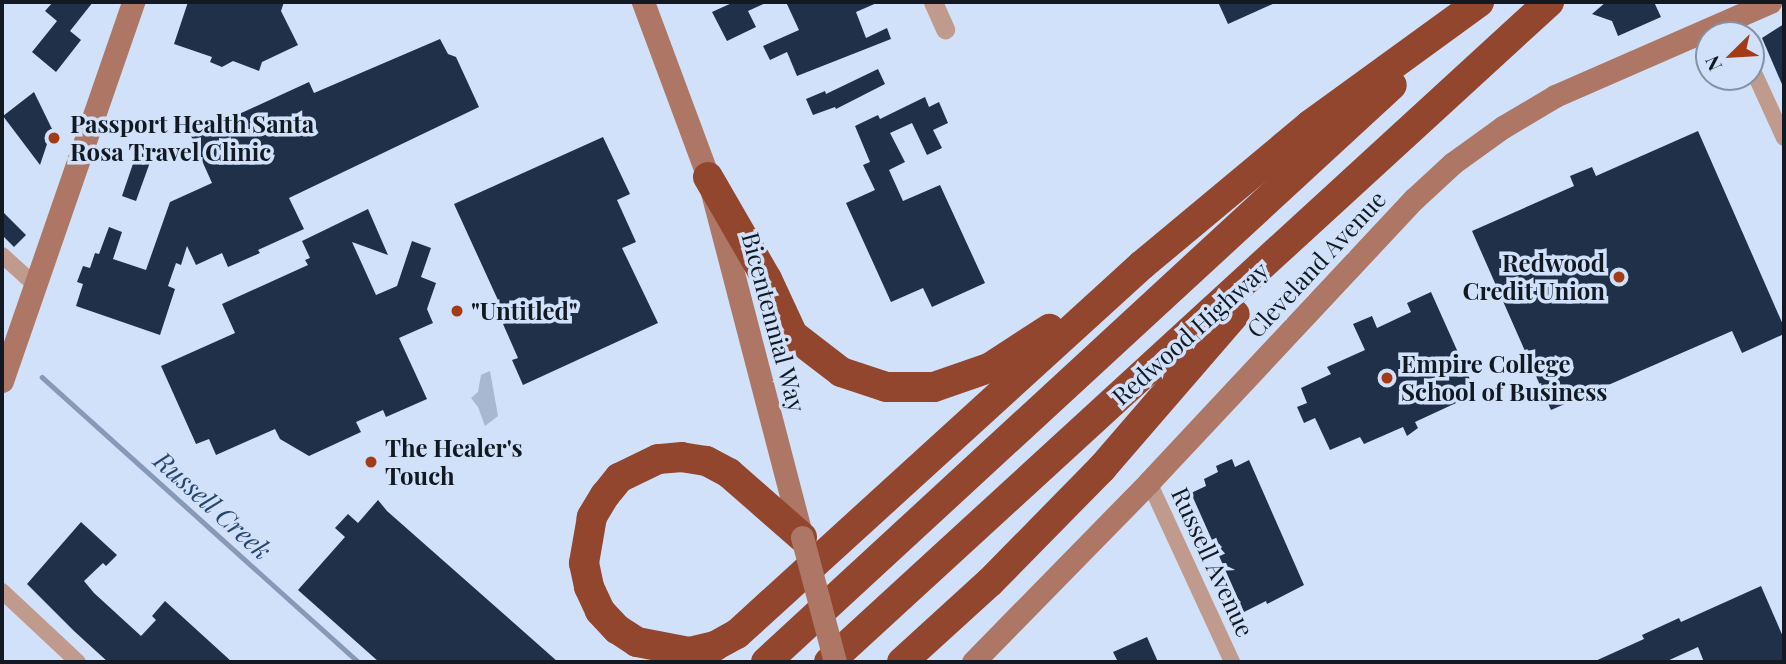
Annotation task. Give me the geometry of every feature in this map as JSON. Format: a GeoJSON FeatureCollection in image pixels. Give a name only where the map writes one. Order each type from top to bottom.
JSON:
{"type":"FeatureCollection","features":[{"type":"Feature","properties":{"kind":"highway"},"geometry":{"type":"LineString","coordinates":[[802,537],[729,473],[706,461],[682,457],[657,459],[619,478],[605,495],[592,517],[584,563],[589,587],[600,611],[617,629],[637,642],[689,652],[715,646],[737,634],[1142,265],[1310,125],[1480,2]]}},
{"type":"Feature","properties":{"kind":"highway","name":"Redwood Highway"},"geometry":{"type":"LineString","coordinates":[[766,662],[1480,2]]}},
{"type":"Feature","properties":{"kind":"highway","name":"Redwood Highway"},"geometry":{"type":"LineString","coordinates":[[829,662],[1549,2]]}},
{"type":"Feature","properties":{"kind":"highway"},"geometry":{"type":"LineString","coordinates":[[911,653],[990,582],[1102,468],[1239,310],[1440,104]]}},
{"type":"Feature","properties":{"kind":"highway"},"geometry":{"type":"LineString","coordinates":[[708,177],[767,279],[793,335],[841,372],[886,387],[934,387],[963,380],[989,368],[1142,265]]}},
{"type":"Feature","properties":{"kind":"main road"},"geometry":{"type":"LineString","coordinates":[[2,381],[133,2]]}},
{"type":"Feature","properties":{"kind":"main road","name":"Bicentennial Way"},"geometry":{"type":"LineString","coordinates":[[643,2],[708,177],[835,662]]}},
{"type":"Feature","properties":{"kind":"main road","name":"Cleveland Avenue"},"geometry":{"type":"LineString","coordinates":[[1742,21],[1770,2]]}},
{"type":"Feature","properties":{"kind":"main road","name":"Cleveland Avenue"},"geometry":{"type":"LineString","coordinates":[[973,662],[1149,482],[1414,199],[1453,163],[1503,127],[1555,96],[1695,42]]}},
{"type":"Feature","properties":{"kind":"street"},"geometry":{"type":"LineString","coordinates":[[933,2],[945,29]]}},
{"type":"Feature","properties":{"kind":"street"},"geometry":{"type":"LineString","coordinates":[[1762,91],[1784,138]]}},
{"type":"Feature","properties":{"kind":"street"},"geometry":{"type":"LineString","coordinates":[[2,255],[35,285]]}},
{"type":"Feature","properties":{"kind":"street","name":"Russell Avenue"},"geometry":{"type":"LineString","coordinates":[[1149,482],[1232,662]]}},
{"type":"Feature","properties":{"kind":"street"},"geometry":{"type":"LineString","coordinates":[[2,591],[78,662]]}},
{"type":"Feature","properties":{"kind":"shaded area"},"geometry":{"type":"Polygon","coordinates":[[[490,371],[498,416],[485,426],[478,407],[471,398],[478,392],[481,375],[490,371]]]}},
{"type":"Feature","properties":{"kind":"building"},"geometry":{"type":"Polygon","coordinates":[[[53,2],[93,2],[70,31],[81,40],[56,72],[32,52],[57,21],[45,11],[53,2]]]}},
{"type":"Feature","properties":{"kind":"building"},"geometry":{"type":"Polygon","coordinates":[[[188,2],[284,2],[281,11],[298,45],[262,62],[259,71],[233,61],[222,67],[210,62],[212,57],[174,44],[188,2]]]}},
{"type":"Feature","properties":{"kind":"building"},"geometry":{"type":"Polygon","coordinates":[[[734,2],[768,2],[748,11],[756,27],[727,41],[712,12],[734,2]]]}},
{"type":"Feature","properties":{"kind":"building"},"geometry":{"type":"Polygon","coordinates":[[[786,2],[879,2],[856,12],[866,38],[887,28],[891,39],[797,76],[787,52],[770,60],[763,46],[799,30],[786,2]]]}},
{"type":"Feature","properties":{"kind":"building"},"geometry":{"type":"Polygon","coordinates":[[[1218,2],[1277,2],[1228,24],[1218,2]]]}},
{"type":"Feature","properties":{"kind":"building"},"geometry":{"type":"Polygon","coordinates":[[[1606,2],[1654,2],[1661,17],[1618,36],[1612,21],[1592,14],[1606,2]]]}},
{"type":"Feature","properties":{"kind":"building"},"geometry":{"type":"Polygon","coordinates":[[[1784,24],[1784,89],[1765,45],[1765,36],[1784,24]]]}},
{"type":"Feature","properties":{"kind":"building"},"geometry":{"type":"Polygon","coordinates":[[[440,39],[448,54],[456,57],[479,107],[289,198],[304,229],[258,250],[260,253],[228,267],[222,253],[196,265],[187,246],[181,265],[176,263],[168,286],[175,289],[160,335],[76,306],[83,284],[77,282],[83,266],[90,268],[95,253],[99,254],[109,227],[122,232],[113,259],[146,270],[170,202],[212,183],[191,136],[309,82],[314,93],[440,39]]]}},
{"type":"Feature","properties":{"kind":"building"},"geometry":{"type":"Polygon","coordinates":[[[878,69],[885,84],[836,109],[835,107],[813,115],[806,99],[825,91],[826,94],[878,69]]]}},
{"type":"Feature","properties":{"kind":"building"},"geometry":{"type":"Polygon","coordinates":[[[34,92],[52,129],[40,165],[3,116],[34,92]]]}},
{"type":"Feature","properties":{"kind":"building"},"geometry":{"type":"Polygon","coordinates":[[[925,97],[929,107],[939,102],[948,123],[933,130],[942,148],[927,155],[912,123],[890,133],[905,162],[889,170],[903,201],[940,185],[985,283],[932,307],[923,288],[891,302],[846,203],[875,190],[863,165],[870,162],[855,126],[878,115],[880,119],[925,97]]]}},
{"type":"Feature","properties":{"kind":"building"},"geometry":{"type":"Polygon","coordinates":[[[1698,131],[1784,327],[1784,334],[1742,353],[1732,331],[1551,410],[1472,231],[1574,186],[1570,176],[1592,167],[1596,176],[1698,131]]]}},
{"type":"Feature","properties":{"kind":"building"},"geometry":{"type":"Polygon","coordinates":[[[603,137],[630,194],[617,200],[636,242],[622,248],[658,323],[523,385],[512,360],[518,358],[503,324],[508,322],[454,204],[603,137]]]}},
{"type":"Feature","properties":{"kind":"building"},"geometry":{"type":"Polygon","coordinates":[[[138,149],[153,154],[136,201],[122,196],[138,149]]]}},
{"type":"Feature","properties":{"kind":"building"},"geometry":{"type":"Polygon","coordinates":[[[368,209],[388,255],[352,242],[376,295],[397,286],[412,241],[431,248],[421,277],[436,283],[427,309],[433,323],[399,338],[427,399],[386,417],[383,410],[356,422],[361,432],[309,456],[280,439],[275,429],[216,455],[209,439],[196,444],[161,366],[235,333],[222,304],[308,265],[305,260],[310,258],[302,241],[368,209]]]}},
{"type":"Feature","properties":{"kind":"building"},"geometry":{"type":"Polygon","coordinates":[[[2,211],[26,235],[14,247],[2,235],[2,211]]]}},
{"type":"Feature","properties":{"kind":"building"},"geometry":{"type":"Polygon","coordinates":[[[1431,292],[1473,386],[1452,396],[1456,403],[1415,422],[1418,428],[1407,436],[1403,427],[1364,444],[1360,437],[1330,450],[1315,418],[1304,423],[1297,407],[1307,403],[1301,388],[1331,374],[1327,367],[1365,350],[1353,324],[1372,316],[1377,328],[1411,312],[1407,303],[1431,292]]]}},
{"type":"Feature","properties":{"kind":"building"},"geometry":{"type":"Polygon","coordinates":[[[1232,459],[1235,467],[1249,460],[1304,585],[1267,604],[1266,601],[1244,612],[1191,493],[1206,486],[1204,479],[1218,472],[1216,466],[1232,459]]]}},
{"type":"Feature","properties":{"kind":"building"},"geometry":{"type":"Polygon","coordinates":[[[378,500],[387,511],[558,662],[379,662],[298,590],[345,537],[335,528],[348,514],[358,523],[378,500]]]}},
{"type":"Feature","properties":{"kind":"building"},"geometry":{"type":"Polygon","coordinates":[[[81,522],[117,555],[106,566],[103,563],[84,581],[94,593],[141,636],[156,620],[152,616],[165,601],[232,662],[108,662],[74,631],[27,584],[81,522]]]}},
{"type":"Feature","properties":{"kind":"building"},"geometry":{"type":"Polygon","coordinates":[[[1761,586],[1784,639],[1784,662],[1704,662],[1698,647],[1665,662],[1593,662],[1644,639],[1642,635],[1679,618],[1681,622],[1761,586]]]}},
{"type":"Feature","properties":{"kind":"building"},"geometry":{"type":"Polygon","coordinates":[[[1147,637],[1158,662],[1118,662],[1113,652],[1147,637]]]}},
{"type":"Feature","properties":{"kind":"waterway","name":"Russell Creek"},"geometry":{"type":"LineString","coordinates":[[42,377],[358,662]]}},
{"type":"Feature","properties":{"kind":"place","name":"Passport Health Santa Rosa Travel Clinic"},"geometry":{"type":"Point","coordinates":[54,138]}},
{"type":"Feature","properties":{"kind":"place","name":"Redwood Credit Union"},"geometry":{"type":"Point","coordinates":[1619,277]}},
{"type":"Feature","properties":{"kind":"place","name":"\"Untitled\""},"geometry":{"type":"Point","coordinates":[457,311]}},
{"type":"Feature","properties":{"kind":"place","name":"Empire College School of Business"},"geometry":{"type":"Point","coordinates":[1387,378]}},
{"type":"Feature","properties":{"kind":"place","name":"The Healer's Touch"},"geometry":{"type":"Point","coordinates":[371,462]}}]}
